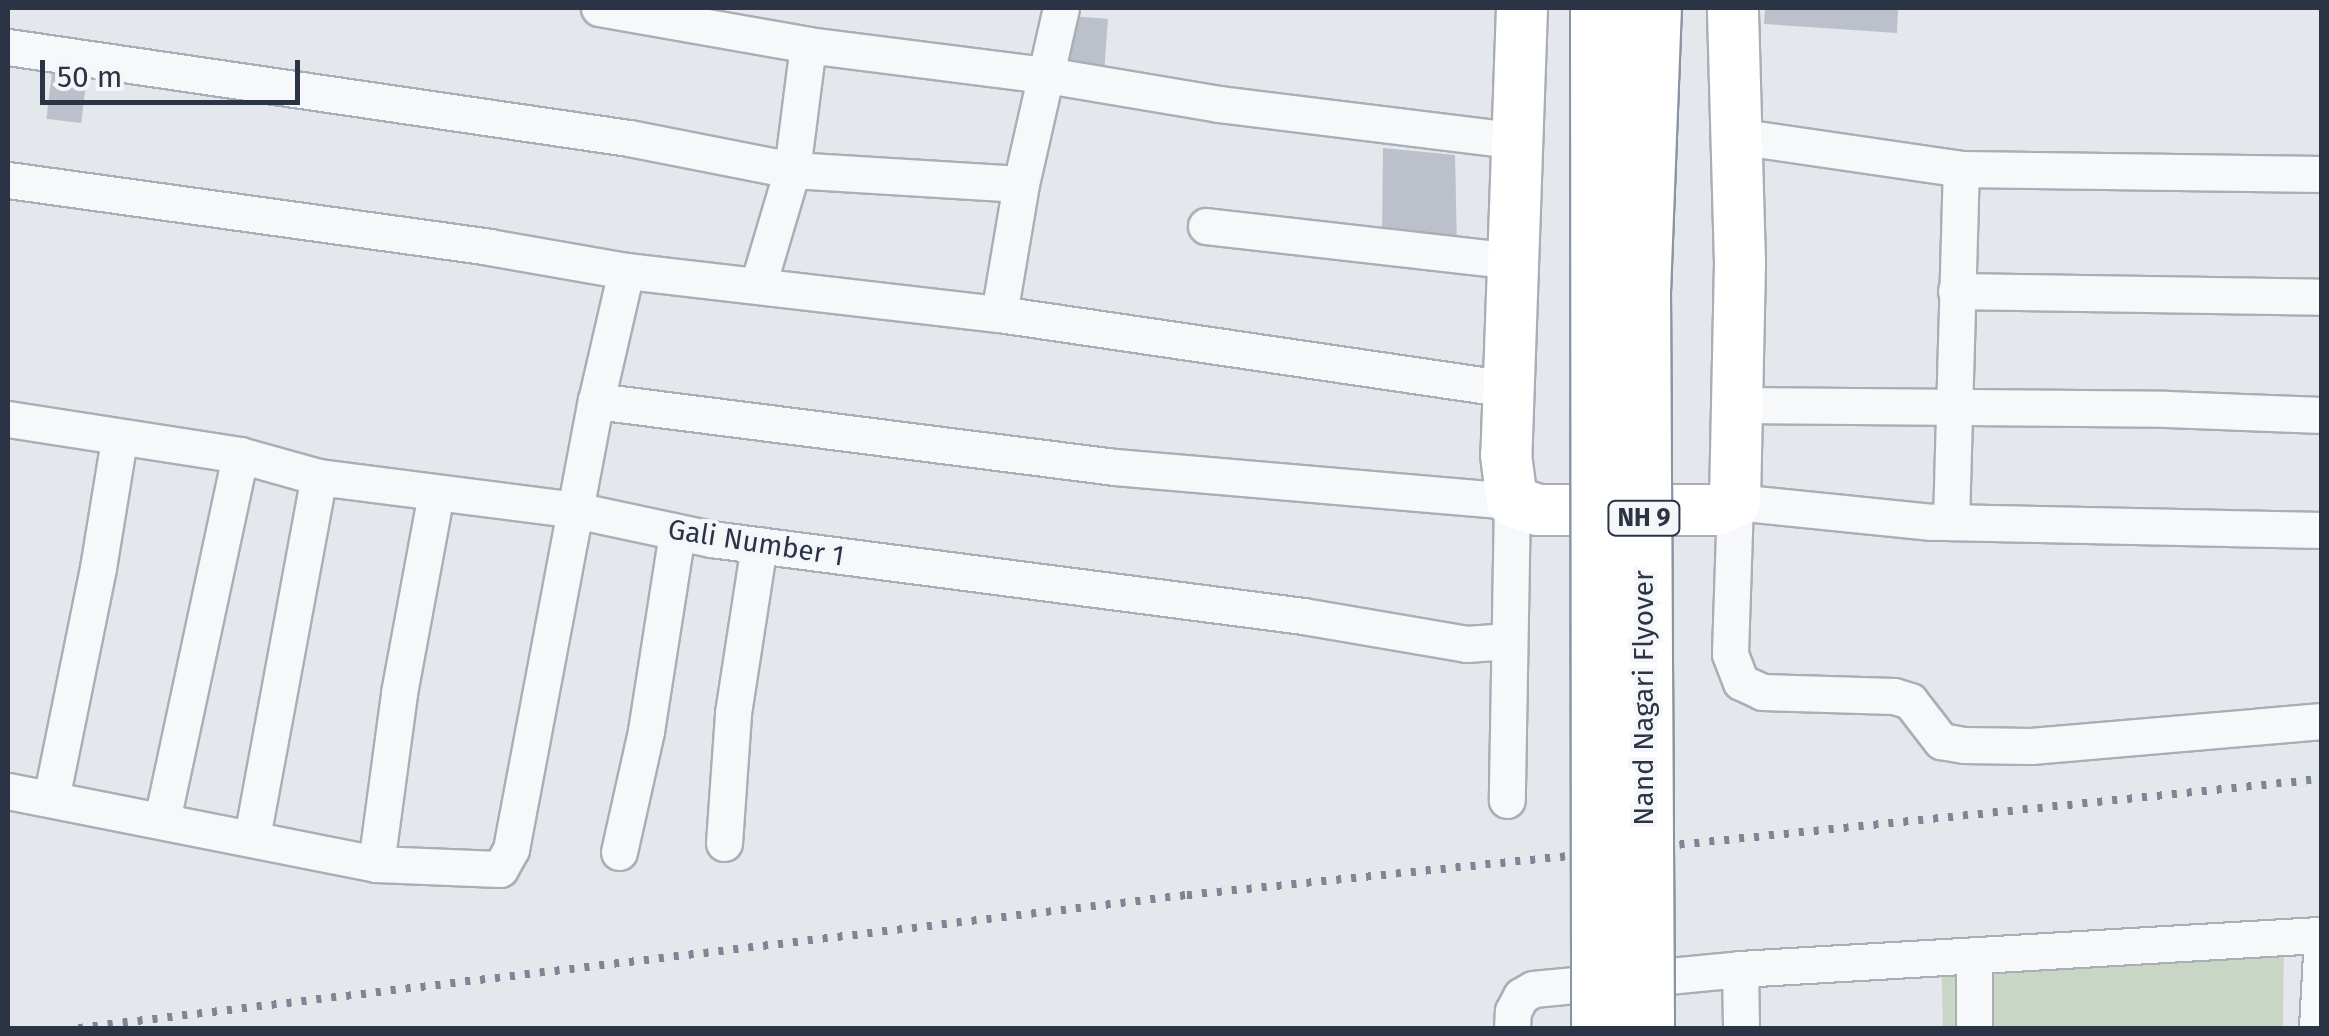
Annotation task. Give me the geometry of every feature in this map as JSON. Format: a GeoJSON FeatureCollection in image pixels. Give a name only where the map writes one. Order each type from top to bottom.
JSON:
{"type":"FeatureCollection","features":[{"type":"Feature","properties":{"kind":"highway","name":"Nand Nagari Flyover"},"geometry":{"type":"LineString","coordinates":[[1598,8],[1599,1028]]}},
{"type":"Feature","properties":{"kind":"highway","name":"Nand Nagari Flyover"},"geometry":{"type":"LineString","coordinates":[[1646,1028],[1642,292],[1653,8]]}},
{"type":"Feature","properties":{"kind":"street"},"geometry":{"type":"LineString","coordinates":[[599,8],[808,45],[1046,75],[1238,106],[1520,140]]}},
{"type":"Feature","properties":{"kind":"street"},"geometry":{"type":"LineString","coordinates":[[999,314],[1022,184],[1061,8]]}},
{"type":"Feature","properties":{"kind":"street"},"geometry":{"type":"LineString","coordinates":[[1507,800],[1512,501],[1506,456],[1522,8]]}},
{"type":"Feature","properties":{"kind":"street"},"geometry":{"type":"LineString","coordinates":[[1732,8],[1738,405],[1730,654],[1741,682],[1762,692],[1894,696],[1910,700],[1941,741],[1964,746],[2030,746],[2322,721]]}},
{"type":"Feature","properties":{"kind":"street"},"geometry":{"type":"LineString","coordinates":[[758,285],[792,170],[808,45]]}},
{"type":"Feature","properties":{"kind":"street"},"geometry":{"type":"LineString","coordinates":[[8,47],[629,138],[792,170],[1022,184]]}},
{"type":"Feature","properties":{"kind":"street"},"geometry":{"type":"LineString","coordinates":[[1736,136],[1960,168],[2322,174]]}},
{"type":"Feature","properties":{"kind":"street"},"geometry":{"type":"LineString","coordinates":[[1951,522],[1960,168]]}},
{"type":"Feature","properties":{"kind":"street"},"geometry":{"type":"LineString","coordinates":[[8,180],[488,247],[626,271],[999,314],[1509,389]]}},
{"type":"Feature","properties":{"kind":"street"},"geometry":{"type":"LineString","coordinates":[[1206,226],[1513,261]]}},
{"type":"Feature","properties":{"kind":"street"},"geometry":{"type":"LineString","coordinates":[[8,791],[376,864],[500,869],[515,830],[596,401],[626,271]]}},
{"type":"Feature","properties":{"kind":"street"},"geometry":{"type":"LineString","coordinates":[[1956,292],[2044,289],[2322,297]]}},
{"type":"Feature","properties":{"kind":"street"},"geometry":{"type":"LineString","coordinates":[[596,401],[1115,467],[1512,501],[1538,510],[1717,510],[1735,502],[1951,522],[2322,530]]}},
{"type":"Feature","properties":{"kind":"street"},"geometry":{"type":"LineString","coordinates":[[1738,405],[1955,406],[2322,416]]}},
{"type":"Feature","properties":{"kind":"street","name":"Gali Number 1"},"geometry":{"type":"LineString","coordinates":[[8,419],[120,440],[240,455],[319,477],[575,510],[759,545],[1303,616],[1466,644],[1509,641]]}},
{"type":"Feature","properties":{"kind":"street"},"geometry":{"type":"LineString","coordinates":[[50,799],[120,440]]}},
{"type":"Feature","properties":{"kind":"street"},"geometry":{"type":"LineString","coordinates":[[162,820],[240,455]]}},
{"type":"Feature","properties":{"kind":"street"},"geometry":{"type":"LineString","coordinates":[[252,837],[319,477]]}},
{"type":"Feature","properties":{"kind":"street"},"geometry":{"type":"LineString","coordinates":[[376,864],[398,693],[436,494]]}},
{"type":"Feature","properties":{"kind":"street"},"geometry":{"type":"LineString","coordinates":[[619,852],[646,731],[677,532]]}},
{"type":"Feature","properties":{"kind":"street"},"geometry":{"type":"LineString","coordinates":[[724,842],[734,713],[759,545]]}},
{"type":"Feature","properties":{"kind":"street"},"geometry":{"type":"LineString","coordinates":[[1512,1028],[1513,1010],[1521,996],[1533,989],[1740,969],[2320,935],[2317,1028]]}},
{"type":"Feature","properties":{"kind":"street"},"geometry":{"type":"LineString","coordinates":[[1974,956],[1974,1028]]}},
{"type":"Feature","properties":{"kind":"street"},"geometry":{"type":"LineString","coordinates":[[1740,969],[1741,1028]]}},
{"type":"Feature","properties":{"kind":"green space"},"geometry":{"type":"Polygon","coordinates":[[[2284,925],[2283,1028],[1943,1028],[1941,951],[2284,925]]]}},
{"type":"Feature","properties":{"kind":"building"},"geometry":{"type":"Polygon","coordinates":[[[1765,8],[1898,8],[1897,33],[1764,24],[1765,8]]]}},
{"type":"Feature","properties":{"kind":"building"},"geometry":{"type":"Polygon","coordinates":[[[1069,16],[1108,19],[1105,67],[1066,64],[1069,16]]]}},
{"type":"Feature","properties":{"kind":"building"},"geometry":{"type":"Polygon","coordinates":[[[52,73],[87,77],[81,123],[46,119],[52,73]]]}},
{"type":"Feature","properties":{"kind":"building"},"geometry":{"type":"Polygon","coordinates":[[[1383,148],[1455,155],[1457,247],[1382,239],[1383,148]]]}},
{"type":"Feature","properties":{"kind":"railway"},"geometry":{"type":"LineString","coordinates":[[78,1028],[1187,895],[2322,779]]}}]}
